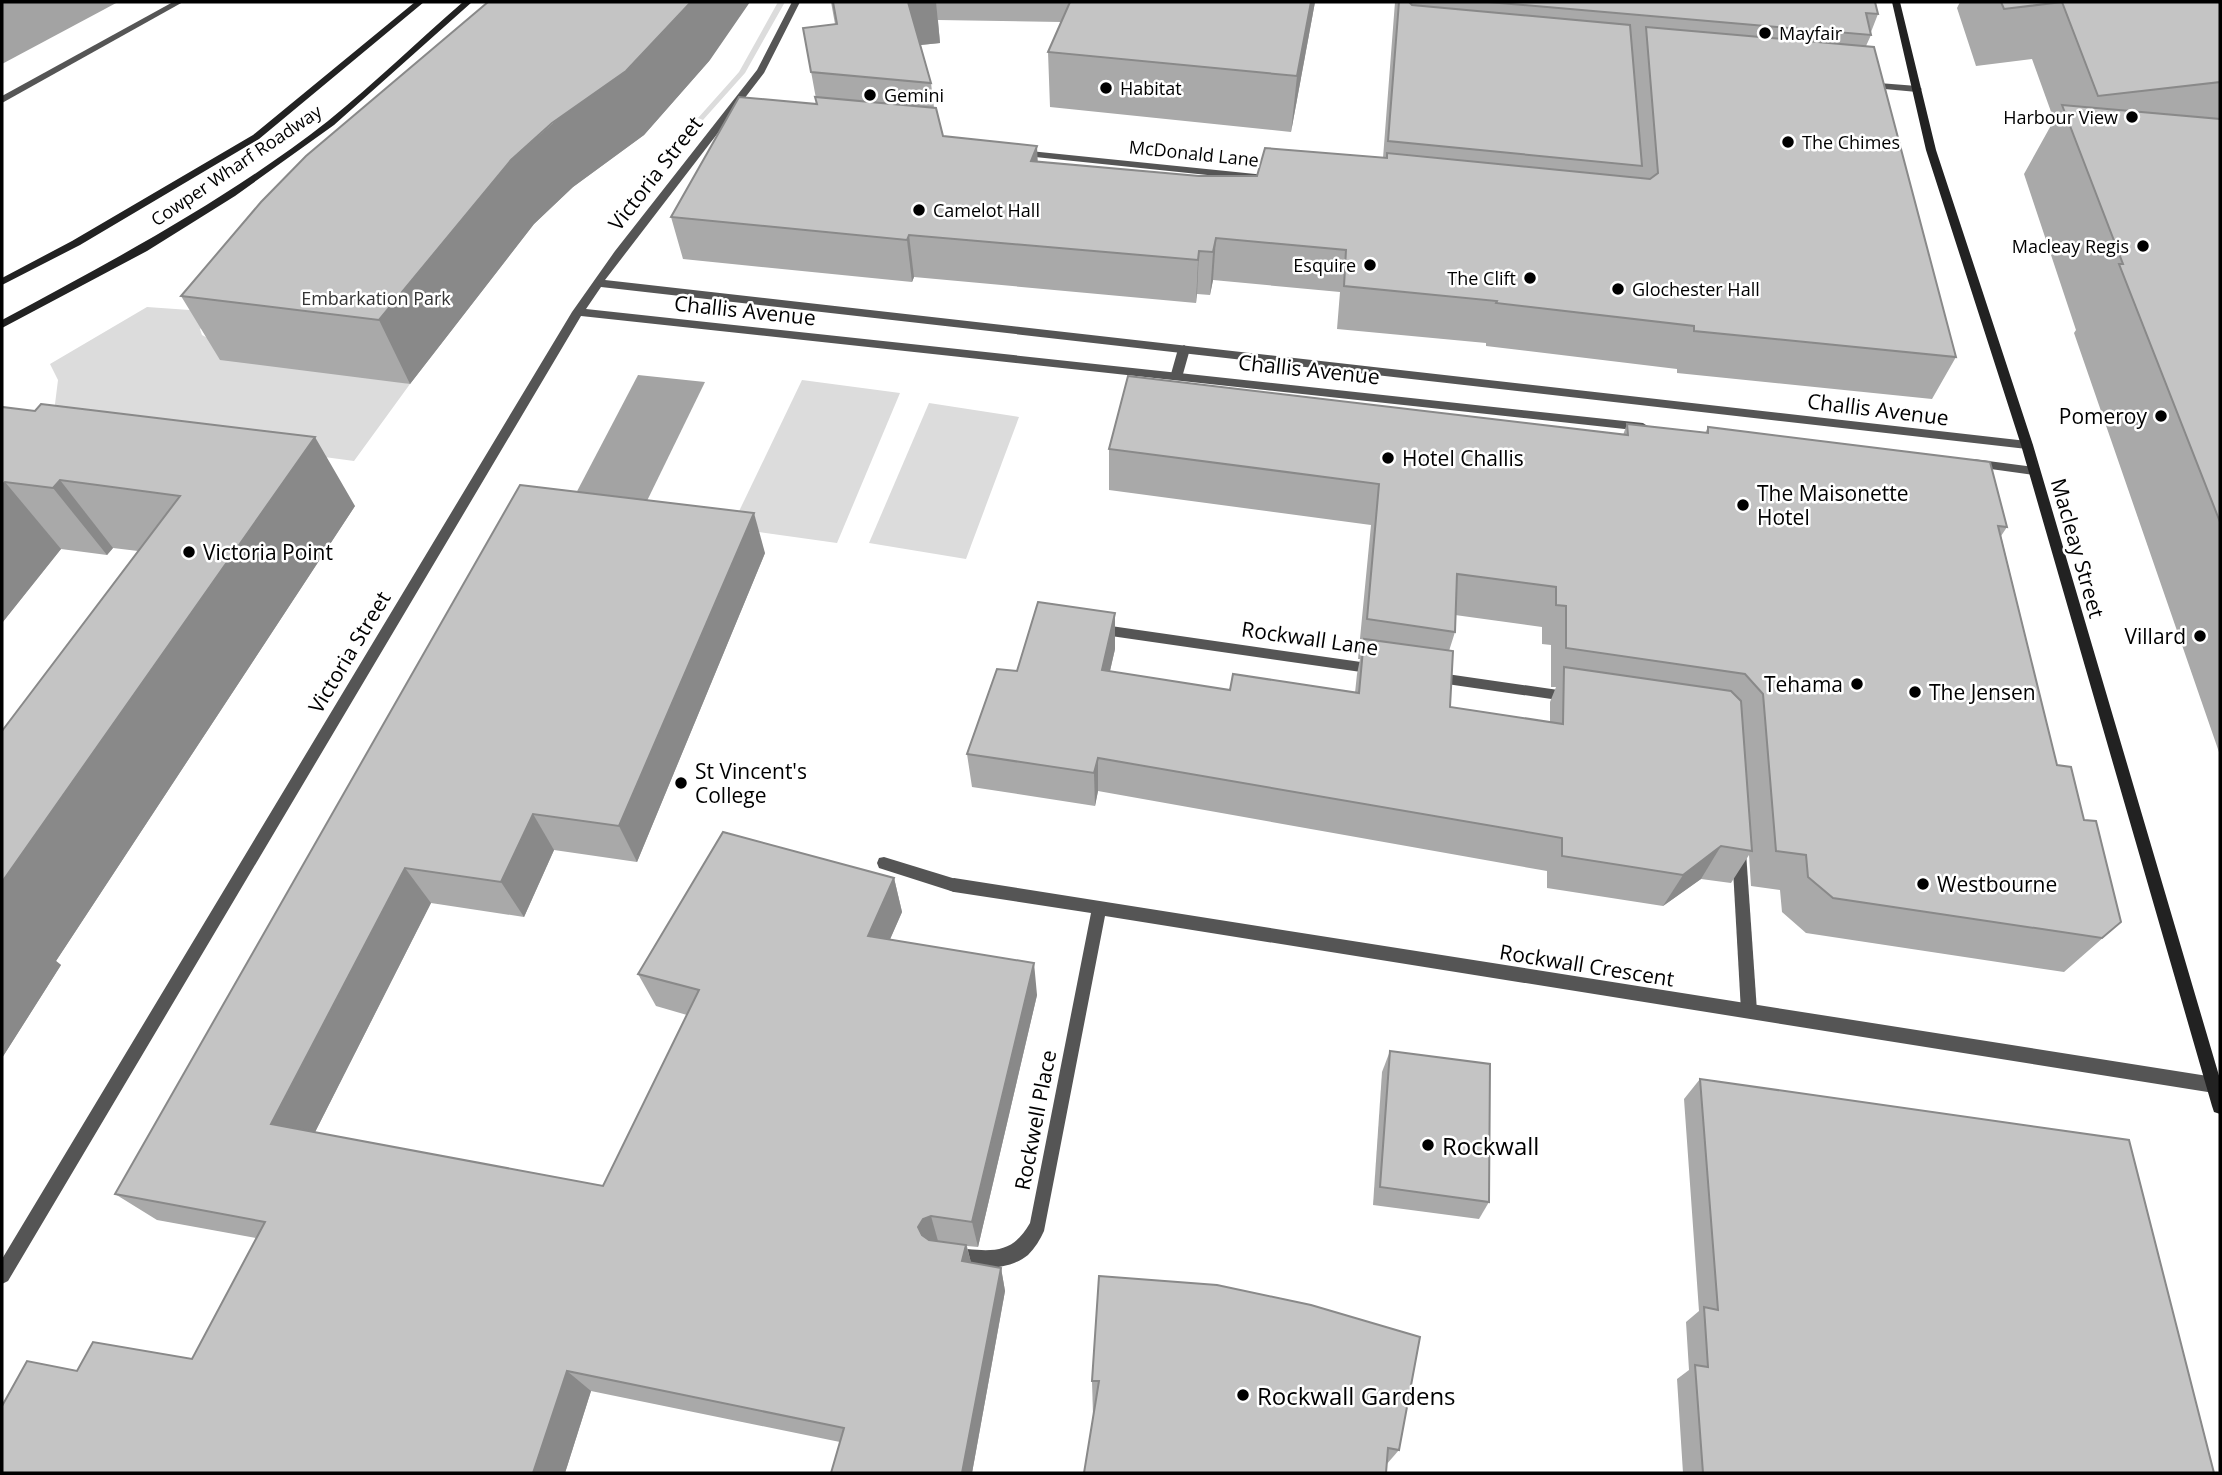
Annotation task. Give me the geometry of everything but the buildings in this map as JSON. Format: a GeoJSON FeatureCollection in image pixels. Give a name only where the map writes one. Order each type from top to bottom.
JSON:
{"type":"FeatureCollection","features":[{"type":"Feature","properties":{"kind":"street"},"geometry":{"type":"LineString","coordinates":[[2,100],[179,2]]}},
{"type":"Feature","properties":{"kind":"street","name":"Cowper Wharf Roadway"},"geometry":{"type":"LineString","coordinates":[[2,282],[124,216],[256,137],[420,2]]}},
{"type":"Feature","properties":{"kind":"street","name":"Cowper Wharf Roadway"},"geometry":{"type":"LineString","coordinates":[[2,324],[143,249],[231,194],[331,123],[468,2]]}},
{"type":"Feature","properties":{"kind":"street","name":"Victoria Street"},"geometry":{"type":"LineString","coordinates":[[2,1275],[578,312],[761,71],[796,2]]}},
{"type":"Feature","properties":{"kind":"street","name":"Macleay Street"},"geometry":{"type":"LineString","coordinates":[[1896,2],[1931,150],[2027,445],[2220,1106]]}},
{"type":"Feature","properties":{"kind":"street"},"geometry":{"type":"LineString","coordinates":[[1858,84],[1917,89]]}},
{"type":"Feature","properties":{"kind":"street"},"geometry":{"type":"LineString","coordinates":[[721,123],[735,124]]}},
{"type":"Feature","properties":{"kind":"street","name":"McDonald Lane"},"geometry":{"type":"LineString","coordinates":[[1012,152],[1275,179]]}},
{"type":"Feature","properties":{"kind":"street","name":"Challis Avenue"},"geometry":{"type":"LineString","coordinates":[[598,283],[2027,445]]}},
{"type":"Feature","properties":{"kind":"street","name":"Challis Avenue"},"geometry":{"type":"LineString","coordinates":[[578,312],[1177,374],[1650,427]]}},
{"type":"Feature","properties":{"kind":"street"},"geometry":{"type":"LineString","coordinates":[[1177,374],[1184,349]]}},
{"type":"Feature","properties":{"kind":"street"},"geometry":{"type":"LineString","coordinates":[[1965,462],[2034,471]]}},
{"type":"Feature","properties":{"kind":"street","name":"Rockwall Lane"},"geometry":{"type":"LineString","coordinates":[[1085,627],[1387,670]]}},
{"type":"Feature","properties":{"kind":"street"},"geometry":{"type":"LineString","coordinates":[[1415,674],[1593,700]]}},
{"type":"Feature","properties":{"kind":"street"},"geometry":{"type":"LineString","coordinates":[[1737,830],[1749,1011]]}},
{"type":"Feature","properties":{"kind":"street","name":"Rockwall Crescent"},"geometry":{"type":"LineString","coordinates":[[884,863],[954,885],[2214,1085]]}},
{"type":"Feature","properties":{"kind":"street","name":"Rockwell Place"},"geometry":{"type":"LineString","coordinates":[[938,1253],[1000,1259],[1018,1253],[1030,1242],[1038,1225],[1099,909]]}},
{"type":"Feature","properties":{"kind":"shaded area"},"geometry":{"type":"Polygon","coordinates":[[[2,2],[118,2],[2,64],[2,2]]]}},
{"type":"Feature","properties":{"kind":"shaded area"},"geometry":{"type":"Polygon","coordinates":[[[778,2],[785,2],[745,73],[703,120],[698,118],[739,72],[778,2]]]}},
{"type":"Feature","properties":{"kind":"shaded area"},"geometry":{"type":"Polygon","coordinates":[[[147,307],[218,312],[200,329],[202,335],[217,343],[410,384],[354,461],[53,420],[58,380],[50,364],[147,307]]]}},
{"type":"Feature","properties":{"kind":"shaded area"},"geometry":{"type":"Polygon","coordinates":[[[638,375],[705,382],[644,507],[573,499],[638,375]]]}},
{"type":"Feature","properties":{"kind":"shaded area"},"geometry":{"type":"Polygon","coordinates":[[[802,380],[900,393],[837,543],[731,528],[802,380]]]}},
{"type":"Feature","properties":{"kind":"shaded area"},"geometry":{"type":"Polygon","coordinates":[[[929,403],[1019,417],[966,559],[869,543],[929,403]]]}},
{"type":"Feature","properties":{"kind":"place","name":"Mayfair"},"geometry":{"type":"Point","coordinates":[1765,33]}},
{"type":"Feature","properties":{"kind":"place","name":"Habitat"},"geometry":{"type":"Point","coordinates":[1106,88]}},
{"type":"Feature","properties":{"kind":"place","name":"Gemini"},"geometry":{"type":"Point","coordinates":[870,95]}},
{"type":"Feature","properties":{"kind":"place","name":"Harbour View"},"geometry":{"type":"Point","coordinates":[2132,117]}},
{"type":"Feature","properties":{"kind":"place","name":"The Chimes"},"geometry":{"type":"Point","coordinates":[1788,142]}},
{"type":"Feature","properties":{"kind":"place","name":"Camelot Hall"},"geometry":{"type":"Point","coordinates":[919,210]}},
{"type":"Feature","properties":{"kind":"place","name":"Macleay Regis"},"geometry":{"type":"Point","coordinates":[2143,246]}},
{"type":"Feature","properties":{"kind":"place","name":"Esquire"},"geometry":{"type":"Point","coordinates":[1370,265]}},
{"type":"Feature","properties":{"kind":"place","name":"The Clift"},"geometry":{"type":"Point","coordinates":[1530,278]}},
{"type":"Feature","properties":{"kind":"place","name":"Glochester Hall"},"geometry":{"type":"Point","coordinates":[1618,289]}},
{"type":"Feature","properties":{"kind":"place","name":"Pomeroy"},"geometry":{"type":"Point","coordinates":[2161,416]}},
{"type":"Feature","properties":{"kind":"place","name":"Hotel Challis"},"geometry":{"type":"Point","coordinates":[1388,458]}},
{"type":"Feature","properties":{"kind":"place","name":"The Maisonette Hotel"},"geometry":{"type":"Point","coordinates":[1743,505]}},
{"type":"Feature","properties":{"kind":"place","name":"Victoria Point"},"geometry":{"type":"Point","coordinates":[189,552]}},
{"type":"Feature","properties":{"kind":"place","name":"Villard"},"geometry":{"type":"Point","coordinates":[2200,636]}},
{"type":"Feature","properties":{"kind":"place","name":"Tehama"},"geometry":{"type":"Point","coordinates":[1857,684]}},
{"type":"Feature","properties":{"kind":"place","name":"The Jensen"},"geometry":{"type":"Point","coordinates":[1915,692]}},
{"type":"Feature","properties":{"kind":"place","name":"St Vincent's College"},"geometry":{"type":"Point","coordinates":[681,783]}},
{"type":"Feature","properties":{"kind":"place","name":"Westbourne"},"geometry":{"type":"Point","coordinates":[1923,884]}},
{"type":"Feature","properties":{"kind":"place","name":"Rockwall"},"geometry":{"type":"Point","coordinates":[1428,1145]}},
{"type":"Feature","properties":{"kind":"place","name":"Rockwall Gardens"},"geometry":{"type":"Point","coordinates":[1243,1395]}},
{"type":"Feature","properties":{"kind":"park label","name":"Embarkation Park"},"geometry":{"type":"Point","coordinates":[376,298]}}]}
